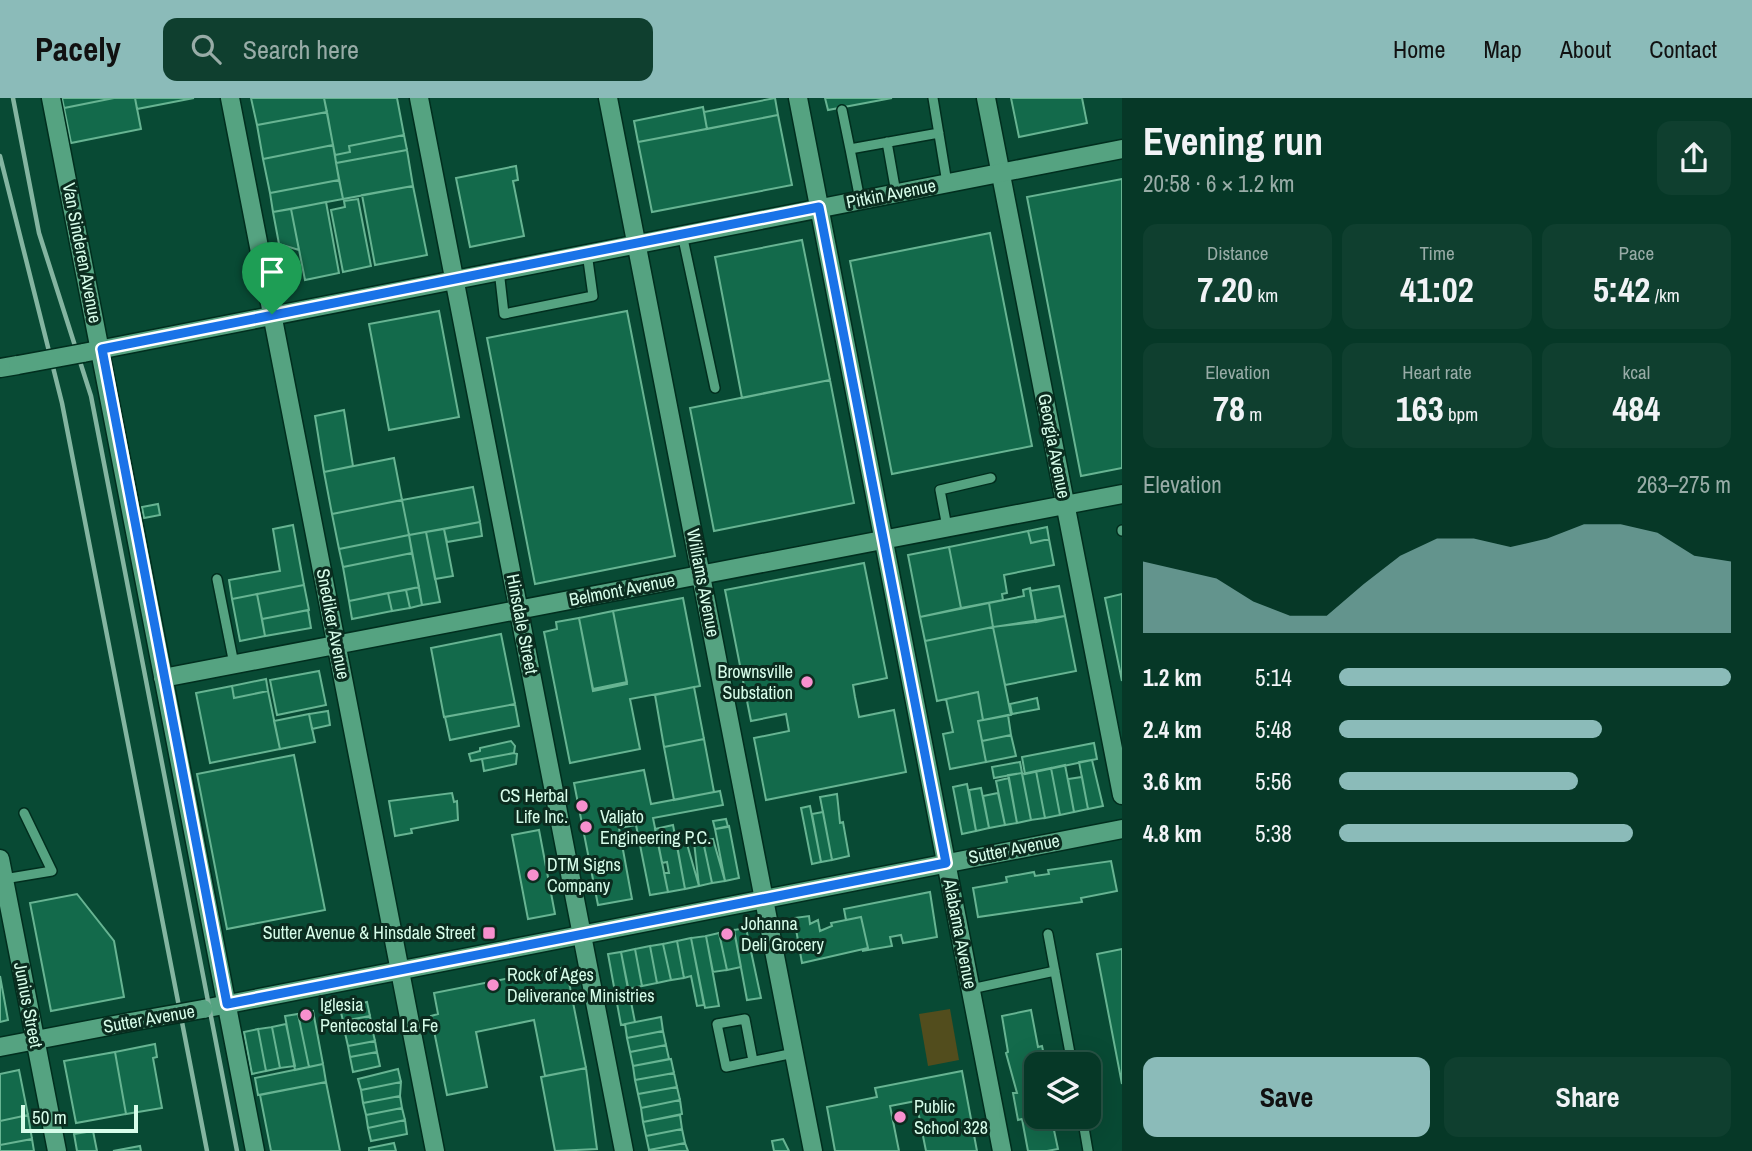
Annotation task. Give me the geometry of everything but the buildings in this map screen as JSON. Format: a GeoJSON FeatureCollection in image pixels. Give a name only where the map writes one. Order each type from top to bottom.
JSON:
{"type":"FeatureCollection","features":[{"type":"Feature","properties":{"kind":"street","name":"Van Sinderen Avenue"},"geometry":{"type":"LineString","coordinates":[[51,98],[102,349],[255,1151]]}},
{"type":"Feature","properties":{"kind":"street","name":"Snediker Avenue"},"geometry":{"type":"LineString","coordinates":[[230,98],[435,1151]]}},
{"type":"Feature","properties":{"kind":"street","name":"Hinsdale Street"},"geometry":{"type":"LineString","coordinates":[[419,98],[624,1151]]}},
{"type":"Feature","properties":{"kind":"street","name":"Williams Avenue"},"geometry":{"type":"LineString","coordinates":[[608,98],[813,1151]]}},
{"type":"Feature","properties":{"kind":"street","name":"Alabama Avenue"},"geometry":{"type":"LineString","coordinates":[[797,98],[1002,1151]]}},
{"type":"Feature","properties":{"kind":"street","name":"Georgia Avenue"},"geometry":{"type":"LineString","coordinates":[[986,98],[1122,795]]}},
{"type":"Feature","properties":{"kind":"street","name":"Pitkin Avenue"},"geometry":{"type":"LineString","coordinates":[[0,368],[1122,149]]}},
{"type":"Feature","properties":{"kind":"street","name":"Belmont Avenue"},"geometry":{"type":"LineString","coordinates":[[163,678],[1122,494]]}},
{"type":"Feature","properties":{"kind":"street","name":"Sutter Avenue"},"geometry":{"type":"LineString","coordinates":[[0,1047],[1122,829]]}},
{"type":"Feature","properties":{"kind":"street","name":"Junius Street"},"geometry":{"type":"LineString","coordinates":[[0,859],[57,1151]]}},
{"type":"Feature","properties":{"kind":"lane"},"geometry":{"type":"LineString","coordinates":[[933,98],[947,183]]}},
{"type":"Feature","properties":{"kind":"lane"},"geometry":{"type":"LineString","coordinates":[[842,110],[860,200]]}},
{"type":"Feature","properties":{"kind":"lane"},"geometry":{"type":"LineString","coordinates":[[850,149],[939,133]]}},
{"type":"Feature","properties":{"kind":"lane"},"geometry":{"type":"LineString","coordinates":[[887,142],[896,192]]}},
{"type":"Feature","properties":{"kind":"lane"},"geometry":{"type":"LineString","coordinates":[[682,234],[715,388]]}},
{"type":"Feature","properties":{"kind":"lane"},"geometry":{"type":"LineString","coordinates":[[499,270],[504,314],[593,296],[587,253]]}},
{"type":"Feature","properties":{"kind":"lane"},"geometry":{"type":"LineString","coordinates":[[947,527],[940,489],[992,478]]}},
{"type":"Feature","properties":{"kind":"lane"},"geometry":{"type":"LineString","coordinates":[[217,579],[234,664]]}},
{"type":"Feature","properties":{"kind":"lane"},"geometry":{"type":"LineString","coordinates":[[4,879],[52,872],[24,813]]}},
{"type":"Feature","properties":{"kind":"lane"},"geometry":{"type":"LineString","coordinates":[[1048,934],[1070,1052]]}},
{"type":"Feature","properties":{"kind":"lane"},"geometry":{"type":"LineString","coordinates":[[971,989],[1055,971]]}},
{"type":"Feature","properties":{"kind":"lane"},"geometry":{"type":"LineString","coordinates":[[753,1061],[745,1019],[717,1024],[726,1067],[794,1053]]}},
{"type":"Feature","properties":{"kind":"lane"},"geometry":{"type":"LineString","coordinates":[[1084,1129],[1087,1147]]}},
{"type":"Feature","properties":{"kind":"shaded area"},"geometry":{"type":"Polygon","coordinates":[[[950,1009],[959,1060],[928,1066],[919,1014],[950,1009]]]}},
{"type":"Feature","properties":{"kind":"railway"},"geometry":{"type":"LineString","coordinates":[[13,98],[39,233],[91,396],[237,1151]]}},
{"type":"Feature","properties":{"kind":"railway"},"geometry":{"type":"LineString","coordinates":[[0,156],[62,403],[207,1151]]}},
{"type":"Feature","properties":{"kind":"place","name":"Brownsville Substation"},"geometry":{"type":"Point","coordinates":[807,682]}},
{"type":"Feature","properties":{"kind":"place","name":"CS Herbal Life Inc."},"geometry":{"type":"Point","coordinates":[582,806]}},
{"type":"Feature","properties":{"kind":"place","name":"Valjato Engineering P.C."},"geometry":{"type":"Point","coordinates":[586,827]}},
{"type":"Feature","properties":{"kind":"place","name":"DTM Signs Company"},"geometry":{"type":"Point","coordinates":[533,875]}},
{"type":"Feature","properties":{"kind":"place","name":"Sutter Avenue & Hinsdale Street"},"geometry":{"type":"Point","coordinates":[489,933]}},
{"type":"Feature","properties":{"kind":"place","name":"Johanna Deli Grocery"},"geometry":{"type":"Point","coordinates":[727,934]}},
{"type":"Feature","properties":{"kind":"place","name":"Rock of Ages Deliverance Ministries"},"geometry":{"type":"Point","coordinates":[493,985]}},
{"type":"Feature","properties":{"kind":"place","name":"Iglesia Pentecostal La Fe"},"geometry":{"type":"Point","coordinates":[306,1015]}},
{"type":"Feature","properties":{"kind":"place","name":"Public School 328"},"geometry":{"type":"Point","coordinates":[900,1117]}},
{"type":"Feature","properties":{"kind":"route"},"geometry":{"type":"LineString","coordinates":[[819,207],[946,863],[227,1004],[102,349],[272,314],[819,207]]}}]}
